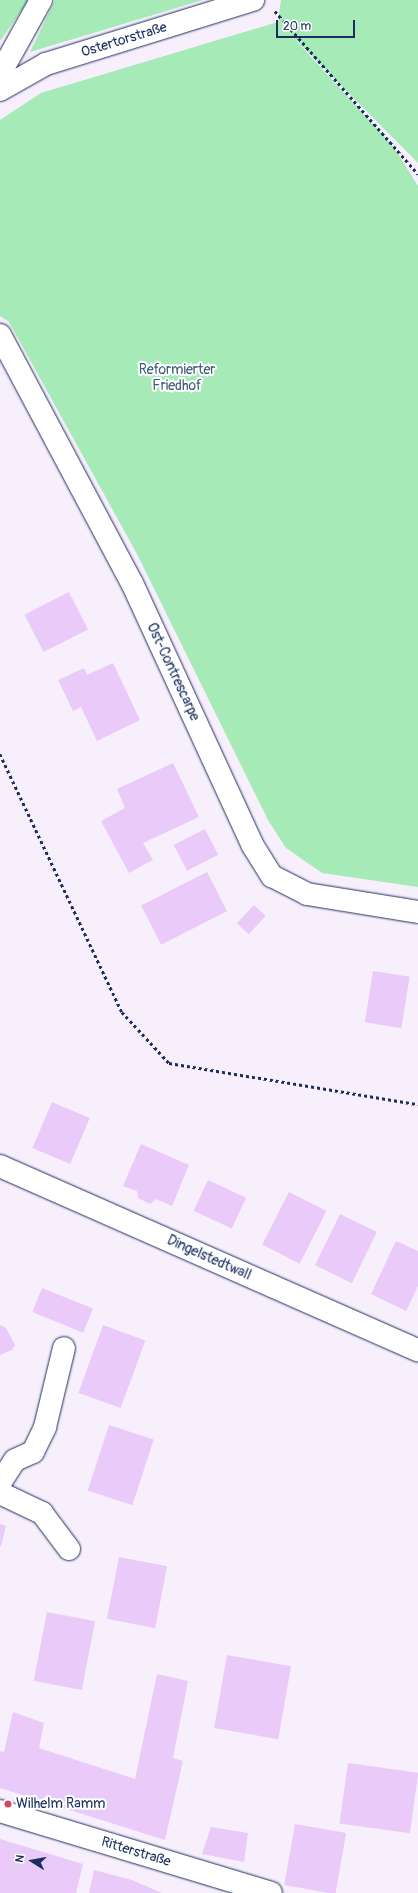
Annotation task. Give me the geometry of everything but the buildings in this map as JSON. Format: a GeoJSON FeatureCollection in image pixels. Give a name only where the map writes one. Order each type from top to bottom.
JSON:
{"type":"FeatureCollection","features":[{"type":"Feature","properties":{"kind":"street"},"geometry":{"type":"LineString","coordinates":[[0,74],[40,0]]}},
{"type":"Feature","properties":{"kind":"street","name":"Ostertorstraße"},"geometry":{"type":"LineString","coordinates":[[0,90],[46,64],[261,3]]}},
{"type":"Feature","properties":{"kind":"street","name":"Ost-Contrescarpe"},"geometry":{"type":"LineString","coordinates":[[0,336],[132,583],[253,846],[272,876],[308,894],[418,912]]}},
{"type":"Feature","properties":{"kind":"street","name":"Dingelstedtwall"},"geometry":{"type":"LineString","coordinates":[[0,1166],[418,1350]]}},
{"type":"Feature","properties":{"kind":"street"},"geometry":{"type":"LineString","coordinates":[[0,1483],[14,1460],[33,1452],[45,1427],[64,1348]]}},
{"type":"Feature","properties":{"kind":"street"},"geometry":{"type":"LineString","coordinates":[[0,1493],[42,1513],[69,1548]]}},
{"type":"Feature","properties":{"kind":"street","name":"Ritterstraße"},"geometry":{"type":"LineString","coordinates":[[0,1811],[271,1893]]}},
{"type":"Feature","properties":{"kind":"path"},"geometry":{"type":"LineString","coordinates":[[261,3],[418,174]]}},
{"type":"Feature","properties":{"kind":"path"},"geometry":{"type":"LineString","coordinates":[[0,754],[122,1012],[169,1063],[418,1104]]}},
{"type":"Feature","properties":{"kind":"green space"},"geometry":{"type":"Polygon","coordinates":[[[0,0],[29,0],[0,41],[0,0]]]}},
{"type":"Feature","properties":{"kind":"green space"},"geometry":{"type":"Polygon","coordinates":[[[55,0],[203,0],[30,52],[55,0]]]}},
{"type":"Feature","properties":{"kind":"green space","name":"Reformierter Friedhof"},"geometry":{"type":"Polygon","coordinates":[[[281,0],[418,0],[418,163],[290,34],[393,146],[418,186],[418,887],[322,873],[286,848],[268,820],[137,554],[9,322],[0,316],[0,120],[41,93],[278,22],[281,0]]]}},
{"type":"Feature","properties":{"kind":"place","name":"Wilhelm Ramm"},"geometry":{"type":"Point","coordinates":[8,1804]}}]}
